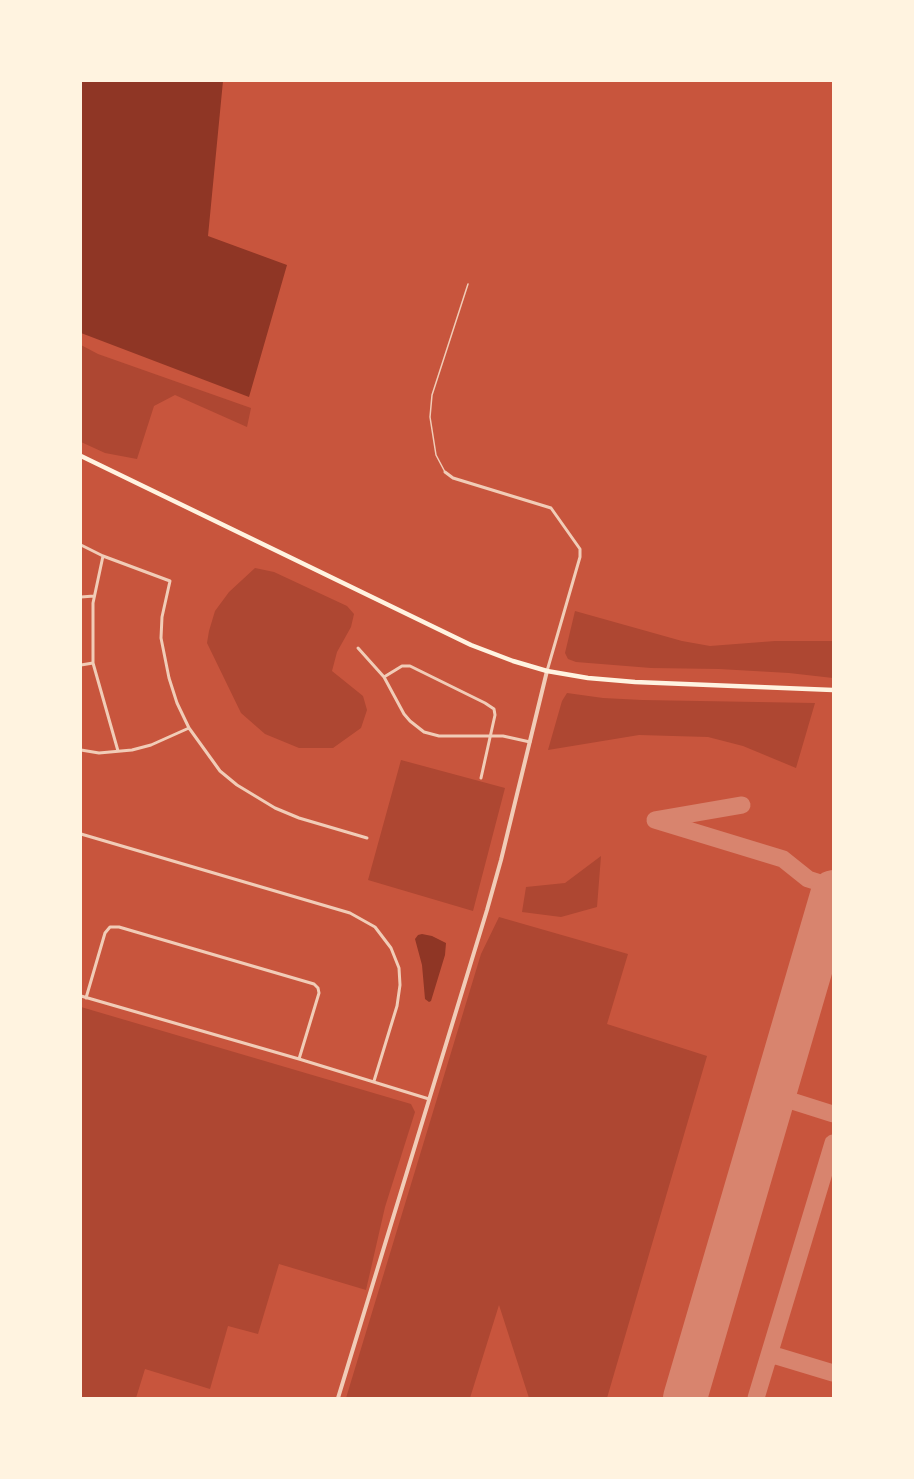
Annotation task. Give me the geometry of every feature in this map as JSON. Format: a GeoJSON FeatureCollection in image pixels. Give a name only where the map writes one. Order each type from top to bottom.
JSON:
{"type":"FeatureCollection","features":[{"type":"Feature","properties":{"kind":"main road"},"geometry":{"type":"LineString","coordinates":[[81,456],[471,645],[513,661],[547,671],[588,678],[635,682],[833,690]]}},
{"type":"Feature","properties":{"kind":"street"},"geometry":{"type":"LineString","coordinates":[[338,1398],[491,894],[547,671],[580,557],[580,549],[551,508],[453,478],[445,472]]}},
{"type":"Feature","properties":{"kind":"street"},"geometry":{"type":"LineString","coordinates":[[81,545],[103,556],[170,581],[162,617],[161,638],[169,678],[177,703],[189,728],[220,771],[237,785],[275,808],[300,818],[367,838]]}},
{"type":"Feature","properties":{"kind":"street"},"geometry":{"type":"LineString","coordinates":[[103,556],[94,596],[92,630],[93,663],[118,751]]}},
{"type":"Feature","properties":{"kind":"street"},"geometry":{"type":"LineString","coordinates":[[81,597],[94,596]]}},
{"type":"Feature","properties":{"kind":"street"},"geometry":{"type":"LineString","coordinates":[[358,648],[384,677],[404,714],[424,732],[439,736],[491,735],[530,742]]}},
{"type":"Feature","properties":{"kind":"street"},"geometry":{"type":"LineString","coordinates":[[81,665],[93,663]]}},
{"type":"Feature","properties":{"kind":"street"},"geometry":{"type":"LineString","coordinates":[[384,677],[402,666],[410,666],[485,703],[494,710],[495,715],[481,778]]}},
{"type":"Feature","properties":{"kind":"street"},"geometry":{"type":"LineString","coordinates":[[81,750],[99,753],[132,750],[151,745],[189,728]]}},
{"type":"Feature","properties":{"kind":"street"},"geometry":{"type":"LineString","coordinates":[[81,834],[350,913],[368,921],[388,941],[399,968],[400,985],[397,1006],[374,1081]]}},
{"type":"Feature","properties":{"kind":"street"},"geometry":{"type":"LineString","coordinates":[[86,998],[102,940],[110,927],[119,927],[249,964],[307,982],[318,988],[318,996],[299,1059]]}},
{"type":"Feature","properties":{"kind":"street"},"geometry":{"type":"LineString","coordinates":[[81,996],[374,1081],[429,1099]]}},
{"type":"Feature","properties":{"kind":"lane"},"geometry":{"type":"LineString","coordinates":[[445,472],[436,455],[430,417],[432,395],[468,284]]}},
{"type":"Feature","properties":{"kind":"shaded area"},"geometry":{"type":"Polygon","coordinates":[[[81,81],[223,81],[208,236],[287,265],[249,397],[81,333],[81,81]]]}},
{"type":"Feature","properties":{"kind":"shaded area"},"geometry":{"type":"Polygon","coordinates":[[[81,345],[98,354],[251,408],[247,427],[175,395],[154,406],[137,459],[105,453],[81,442],[81,345]]]}},
{"type":"Feature","properties":{"kind":"shaded area"},"geometry":{"type":"Polygon","coordinates":[[[255,568],[274,572],[347,606],[354,614],[351,627],[337,652],[332,671],[363,696],[367,710],[361,728],[333,748],[299,748],[265,734],[241,713],[207,643],[215,611],[229,592],[255,568]]]}},
{"type":"Feature","properties":{"kind":"shaded area"},"geometry":{"type":"Polygon","coordinates":[[[575,611],[682,641],[710,646],[775,641],[833,641],[833,678],[789,673],[719,669],[651,668],[576,662],[568,659],[565,653],[575,611]]]}},
{"type":"Feature","properties":{"kind":"shaded area"},"geometry":{"type":"Polygon","coordinates":[[[567,693],[603,698],[642,700],[815,703],[796,768],[743,746],[708,737],[639,735],[548,750],[562,701],[567,693]]]}},
{"type":"Feature","properties":{"kind":"shaded area"},"geometry":{"type":"Polygon","coordinates":[[[401,760],[505,788],[473,911],[368,880],[401,760]]]}},
{"type":"Feature","properties":{"kind":"shaded area"},"geometry":{"type":"Polygon","coordinates":[[[601,856],[597,907],[561,917],[522,912],[526,887],[565,883],[601,856]]]}},
{"type":"Feature","properties":{"kind":"shaded area"},"geometry":{"type":"Polygon","coordinates":[[[499,917],[628,954],[607,1024],[707,1056],[607,1398],[529,1398],[499,1305],[470,1398],[346,1398],[481,954],[499,917]]]}},
{"type":"Feature","properties":{"kind":"shaded area"},"geometry":{"type":"Polygon","coordinates":[[[422,934],[432,936],[446,943],[445,955],[431,1001],[429,1002],[425,999],[422,965],[415,939],[418,935],[422,934]]]}},
{"type":"Feature","properties":{"kind":"shaded area"},"geometry":{"type":"Polygon","coordinates":[[[81,1007],[411,1104],[415,1112],[385,1207],[366,1290],[279,1264],[258,1334],[228,1326],[210,1389],[145,1369],[136,1398],[81,1398],[81,1007]]]}},
{"type":"Feature","properties":{"kind":"taxiway"},"geometry":{"type":"LineString","coordinates":[[742,805],[655,820],[783,859],[808,879],[833,887]]}},
{"type":"Feature","properties":{"kind":"taxiway"},"geometry":{"type":"LineString","coordinates":[[773,1095],[833,1114]]}},
{"type":"Feature","properties":{"kind":"taxiway"},"geometry":{"type":"LineString","coordinates":[[756,1398],[833,1143]]}},
{"type":"Feature","properties":{"kind":"taxiway"},"geometry":{"type":"LineString","coordinates":[[770,1354],[833,1373]]}},
{"type":"Feature","properties":{"kind":"runway"},"geometry":{"type":"LineString","coordinates":[[685,1398],[833,892]]}}]}
